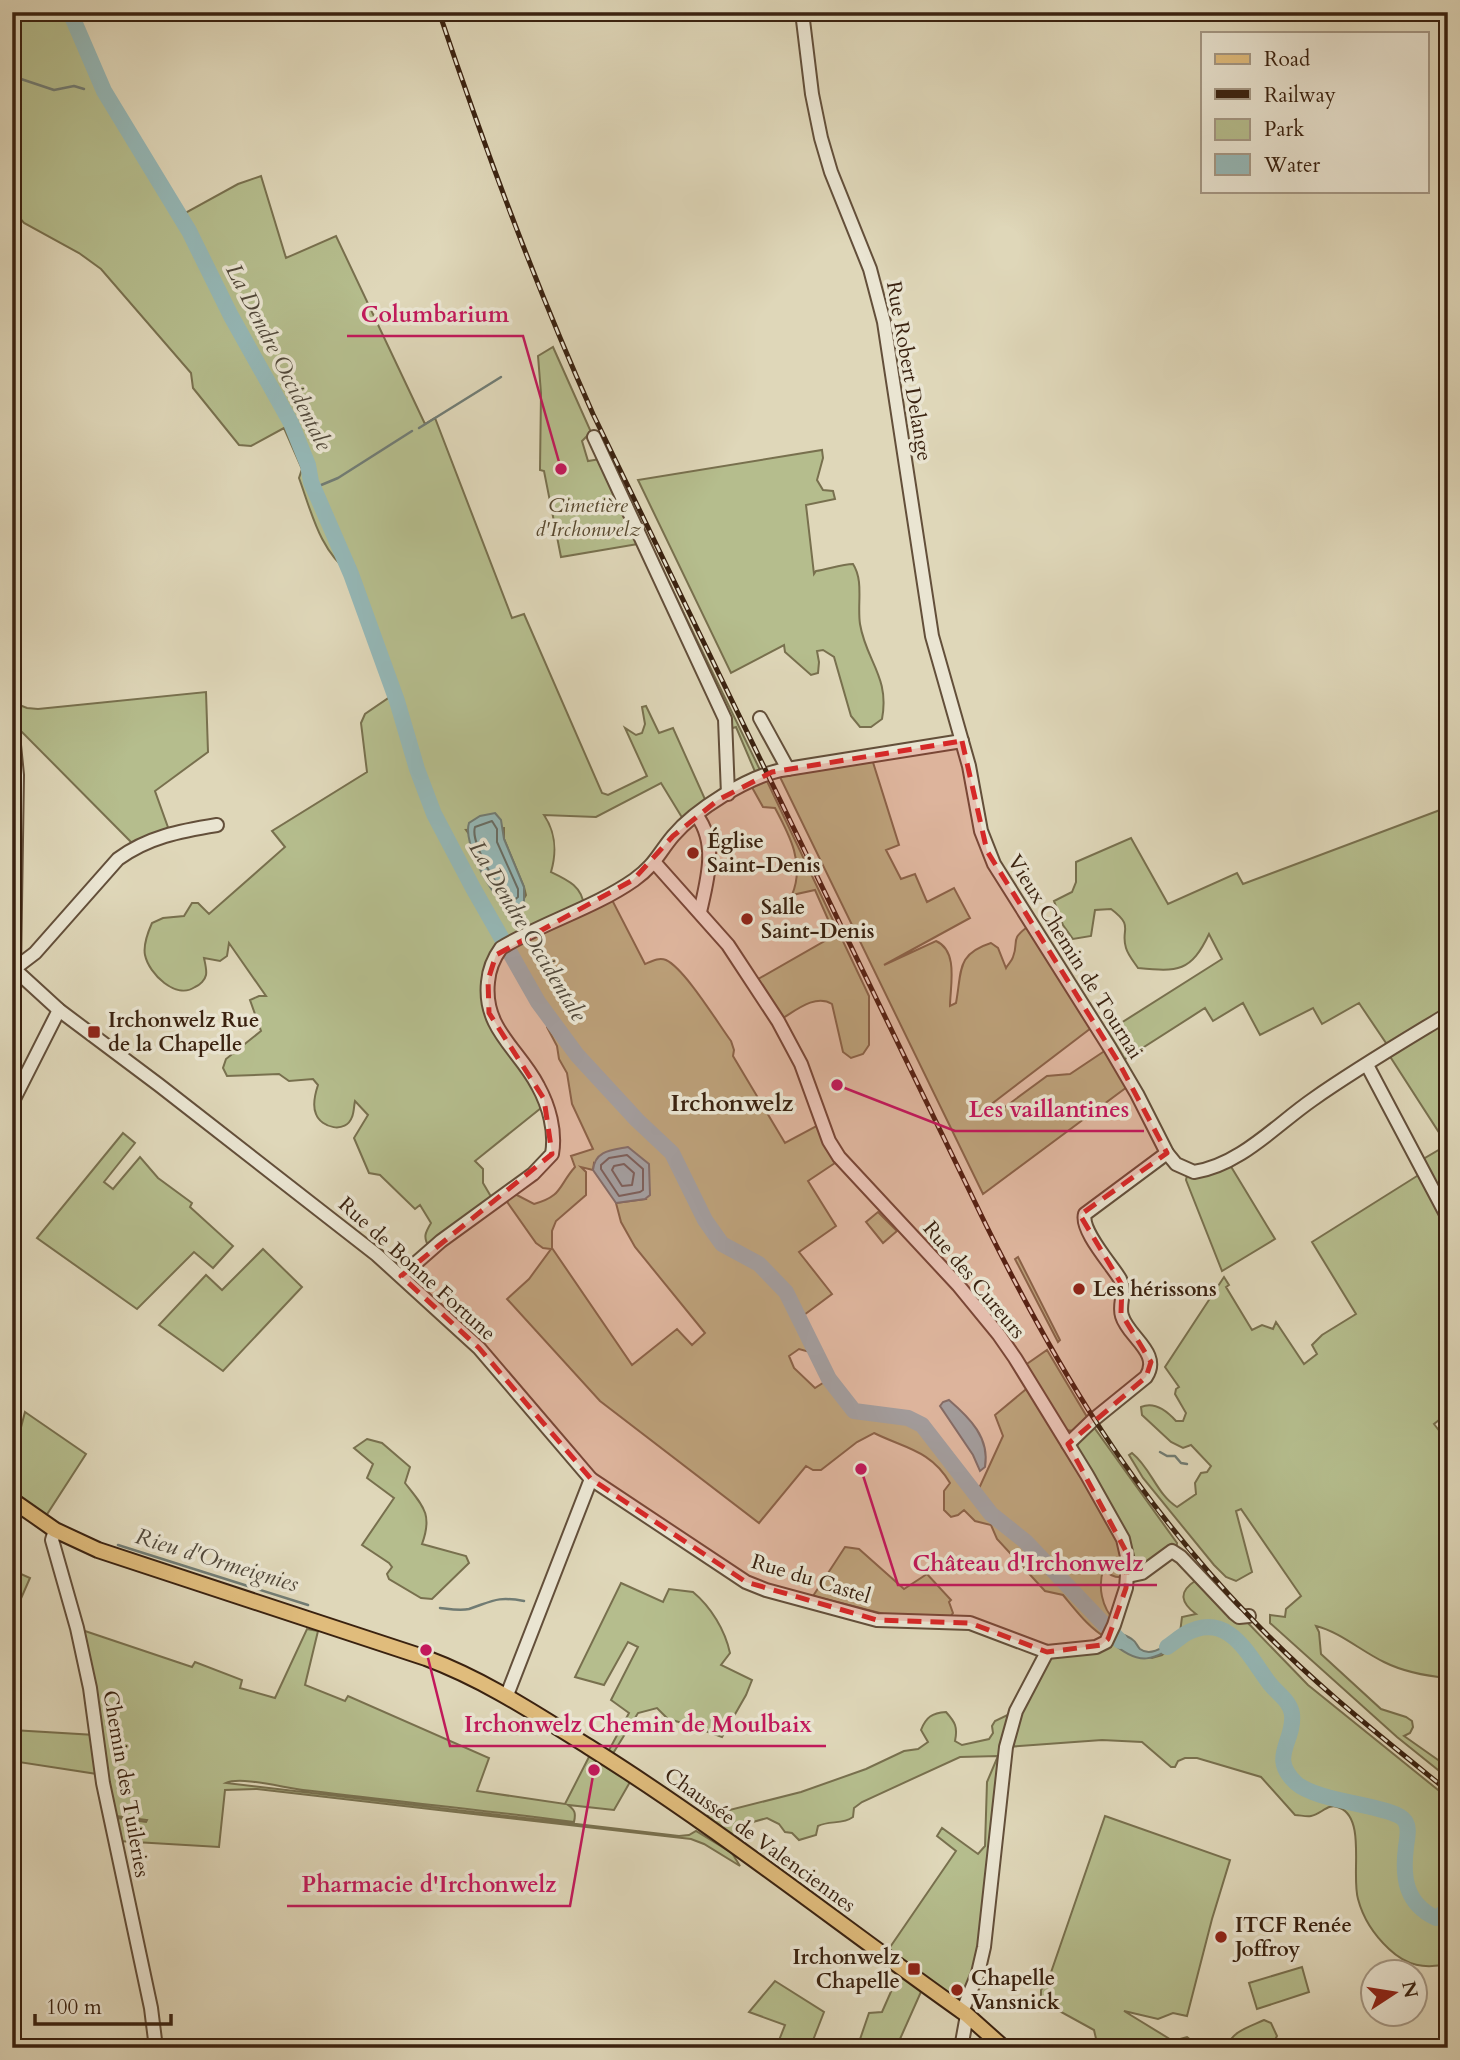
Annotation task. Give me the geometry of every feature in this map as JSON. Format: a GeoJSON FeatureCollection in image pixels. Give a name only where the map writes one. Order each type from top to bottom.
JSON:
{"type":"FeatureCollection","features":[{"type":"Feature","properties":{"kind":"main road","name":"Chaussée de Valenciennes"},"geometry":{"type":"LineString","coordinates":[[12,1500],[55,1530],[98,1550],[426,1658],[475,1678],[507,1695],[657,1789],[964,2014],[1004,2048]]}},
{"type":"Feature","properties":{"kind":"street","name":"Rue Robert Delange"},"geometry":{"type":"LineString","coordinates":[[802,12],[812,94],[821,138],[831,173],[870,268],[884,322],[932,636],[961,741]]}},
{"type":"Feature","properties":{"kind":"street"},"geometry":{"type":"LineString","coordinates":[[594,437],[725,719],[729,794]]}},
{"type":"Feature","properties":{"kind":"street"},"geometry":{"type":"LineString","coordinates":[[760,718],[788,769]]}},
{"type":"Feature","properties":{"kind":"street"},"geometry":{"type":"LineString","coordinates":[[12,725],[17,775],[13,968]]}},
{"type":"Feature","properties":{"kind":"street"},"geometry":{"type":"LineString","coordinates":[[401,1276],[441,1241],[533,1174],[552,1154],[552,1127],[544,1099],[529,1071],[504,1040],[489,1013],[487,994],[491,963],[507,945],[634,880],[654,863],[673,836],[696,816],[729,794],[767,774],[961,741]]}},
{"type":"Feature","properties":{"kind":"street","name":"Vieux Chemin de Tournai"},"geometry":{"type":"LineString","coordinates":[[961,741],[987,851],[1110,1048],[1167,1153]]}},
{"type":"Feature","properties":{"kind":"street"},"geometry":{"type":"LineString","coordinates":[[696,816],[706,834],[709,857],[700,912]]}},
{"type":"Feature","properties":{"kind":"street"},"geometry":{"type":"LineString","coordinates":[[13,968],[35,953],[118,859],[170,833],[216,825]]}},
{"type":"Feature","properties":{"kind":"street","name":"Rue des Cureurs"},"geometry":{"type":"LineString","coordinates":[[654,863],[728,945],[778,1021],[801,1064],[829,1141],[839,1157],[942,1266],[983,1314],[1068,1444],[1123,1539],[1128,1555],[1128,1576],[1108,1639],[1096,1647],[1047,1653]]}},
{"type":"Feature","properties":{"kind":"street","name":"Rue de Bonne Fortune"},"geometry":{"type":"LineString","coordinates":[[13,968],[58,1010],[352,1234],[401,1276],[479,1348],[592,1479]]}},
{"type":"Feature","properties":{"kind":"street"},"geometry":{"type":"LineString","coordinates":[[12,1103],[58,1010]]}},
{"type":"Feature","properties":{"kind":"street"},"geometry":{"type":"LineString","coordinates":[[1068,1444],[1146,1377],[1150,1368],[1149,1357],[1121,1313],[1122,1285],[1085,1227],[1085,1214],[1167,1153],[1176,1164],[1188,1171],[1210,1168],[1246,1149],[1311,1100],[1448,1014]]}},
{"type":"Feature","properties":{"kind":"street"},"geometry":{"type":"LineString","coordinates":[[1367,1065],[1448,1218]]}},
{"type":"Feature","properties":{"kind":"street"},"geometry":{"type":"LineString","coordinates":[[507,1695],[592,1479]]}},
{"type":"Feature","properties":{"kind":"street","name":"Rue du Castel"},"geometry":{"type":"LineString","coordinates":[[592,1479],[746,1582],[766,1590],[877,1620],[970,1623],[1047,1653]]}},
{"type":"Feature","properties":{"kind":"street","name":"Chemin des Tuileries"},"geometry":{"type":"LineString","coordinates":[[55,1530],[52,1540],[77,1628],[90,1688],[100,1770],[156,2048]]}},
{"type":"Feature","properties":{"kind":"street"},"geometry":{"type":"LineString","coordinates":[[1128,1576],[1142,1573],[1171,1551],[1181,1557],[1234,1613],[1239,1617],[1249,1616]]}},
{"type":"Feature","properties":{"kind":"street"},"geometry":{"type":"LineString","coordinates":[[961,2048],[964,2014],[984,1947],[1006,1747],[1016,1711],[1047,1653]]}},
{"type":"Feature","properties":{"kind":"highlighted area"},"geometry":{"type":"Polygon","coordinates":[[[962,741],[987,851],[1119,1063],[1167,1153],[1080,1215],[1122,1285],[1121,1313],[1151,1362],[1146,1377],[1068,1444],[1128,1555],[1126,1588],[1108,1639],[1101,1645],[1047,1652],[970,1623],[877,1620],[746,1582],[591,1479],[479,1348],[401,1276],[552,1154],[544,1099],[489,1013],[488,980],[496,955],[633,880],[673,836],[718,800],[772,772],[962,741]]]}},
{"type":"Feature","properties":{"kind":"green space"},"geometry":{"type":"Polygon","coordinates":[[[12,12],[70,12],[104,91],[180,216],[238,184],[261,176],[286,258],[336,236],[425,424],[435,418],[512,618],[524,614],[602,793],[608,795],[647,776],[625,728],[636,735],[642,733],[645,724],[642,707],[646,706],[659,733],[673,728],[708,806],[686,824],[661,783],[596,817],[544,815],[554,842],[551,872],[578,889],[584,907],[609,894],[645,964],[663,959],[674,965],[682,974],[731,1041],[733,1056],[785,1143],[822,1123],[841,1159],[808,1181],[836,1226],[799,1252],[832,1294],[800,1318],[817,1354],[799,1349],[789,1356],[794,1368],[815,1388],[829,1379],[854,1411],[908,1418],[922,1425],[976,1495],[1003,1436],[995,1415],[1031,1385],[1021,1368],[1047,1350],[1090,1422],[1074,1431],[1065,1430],[1076,1449],[1081,1437],[1093,1426],[1177,1543],[1176,1553],[1139,1573],[1119,1577],[1110,1575],[1104,1568],[1102,1596],[1115,1621],[1108,1639],[1089,1625],[1063,1595],[1045,1591],[997,1539],[991,1525],[975,1521],[964,1510],[951,1517],[944,1510],[944,1491],[950,1483],[934,1463],[916,1451],[874,1433],[857,1442],[821,1470],[806,1466],[759,1523],[600,1401],[507,1299],[529,1279],[551,1249],[536,1243],[505,1199],[513,1193],[534,1204],[550,1198],[575,1167],[571,1156],[593,1149],[572,1104],[567,1073],[547,1027],[548,1016],[507,945],[501,948],[488,1004],[546,1104],[475,1161],[483,1169],[483,1183],[493,1200],[429,1247],[425,1235],[431,1223],[420,1205],[415,1209],[380,1175],[369,1173],[354,1138],[368,1115],[355,1101],[353,1115],[345,1126],[328,1126],[319,1119],[315,1111],[318,1085],[313,1079],[289,1081],[279,1074],[227,1076],[223,1068],[226,1059],[261,1031],[250,1000],[266,996],[229,943],[227,956],[220,961],[204,958],[206,975],[197,986],[180,990],[164,983],[152,970],[145,955],[145,943],[152,923],[163,918],[184,916],[192,903],[198,903],[209,914],[285,847],[272,831],[367,772],[361,723],[365,714],[394,694],[351,574],[340,565],[318,531],[299,478],[302,469],[284,428],[251,446],[239,445],[193,388],[191,373],[101,269],[79,253],[24,223],[12,209],[12,12]],[[504,828],[466,830],[520,905],[526,895],[504,839],[504,828]],[[594,1163],[593,1170],[581,1167],[586,1172],[586,1195],[556,1221],[552,1231],[552,1248],[632,1365],[677,1329],[692,1345],[705,1333],[635,1247],[621,1222],[616,1203],[645,1199],[594,1163]]]}},
{"type":"Feature","properties":{"kind":"green space","name":"Cimetière d'Irchonwelz"},"geometry":{"type":"Polygon","coordinates":[[[553,347],[591,432],[582,441],[588,461],[600,459],[638,544],[561,557],[544,471],[540,470],[541,393],[538,356],[553,347]]]}},
{"type":"Feature","properties":{"kind":"green space"},"geometry":{"type":"Polygon","coordinates":[[[822,450],[823,458],[817,480],[823,490],[833,491],[835,499],[806,505],[814,574],[816,571],[849,564],[853,564],[856,571],[860,624],[883,692],[882,719],[871,727],[860,727],[851,716],[834,657],[823,650],[817,651],[818,673],[811,675],[785,652],[784,645],[731,673],[638,480],[822,450]]]}},
{"type":"Feature","properties":{"kind":"green space"},"geometry":{"type":"Polygon","coordinates":[[[638,519],[761,772],[756,774],[736,727],[729,729],[638,519]]]}},
{"type":"Feature","properties":{"kind":"green space"},"geometry":{"type":"Polygon","coordinates":[[[206,692],[208,752],[155,791],[170,833],[136,847],[22,732],[14,734],[12,702],[38,709],[206,692]]]}},
{"type":"Feature","properties":{"kind":"green space"},"geometry":{"type":"Polygon","coordinates":[[[871,756],[899,845],[886,850],[901,879],[915,874],[927,902],[954,888],[970,918],[884,965],[936,941],[943,946],[951,961],[950,1006],[956,1003],[960,973],[966,958],[980,947],[991,943],[998,948],[1006,968],[1015,952],[1018,935],[1026,928],[1035,929],[1095,1025],[985,1109],[990,1118],[1047,1076],[1070,1074],[1109,1048],[1102,1035],[1222,959],[1209,934],[1196,956],[1182,967],[1163,970],[1138,968],[1126,948],[1125,924],[1111,909],[1095,910],[1091,936],[1073,939],[1063,925],[1054,901],[1072,892],[1076,882],[1076,862],[1131,838],[1168,904],[1237,873],[1243,884],[1448,807],[1448,1413],[1434,1424],[1448,1442],[1448,1678],[1415,1673],[1392,1665],[1316,1626],[1321,1654],[1381,1709],[1412,1721],[1410,1733],[1404,1736],[1448,1767],[1448,1778],[1397,1737],[1270,1623],[1270,1615],[1285,1617],[1286,1609],[1301,1596],[1241,1509],[1236,1511],[1252,1572],[1236,1581],[1226,1577],[1214,1565],[1143,1478],[1129,1455],[1132,1453],[1139,1459],[1164,1496],[1177,1507],[1196,1494],[1195,1483],[1201,1473],[1207,1472],[1211,1466],[1191,1445],[1183,1448],[1171,1442],[1142,1415],[1141,1407],[1156,1406],[1176,1421],[1183,1421],[1186,1413],[1175,1394],[1179,1387],[1165,1367],[1224,1277],[1229,1285],[1226,1287],[1252,1330],[1262,1325],[1273,1329],[1276,1322],[1304,1364],[1317,1354],[1312,1345],[1322,1335],[1356,1314],[1312,1242],[1425,1171],[1420,1161],[1447,1145],[1391,1058],[1388,1051],[1390,1049],[1359,1003],[1322,1024],[1313,1008],[1260,1035],[1243,1003],[1213,1021],[1205,1008],[1119,1063],[1131,1084],[983,1194],[779,775],[871,756]]]}},
{"type":"Feature","properties":{"kind":"green space"},"geometry":{"type":"Polygon","coordinates":[[[766,779],[869,996],[869,1045],[863,1054],[851,1058],[843,1052],[832,1004],[825,1001],[812,1002],[778,1021],[753,982],[835,935],[815,890],[792,895],[797,872],[794,850],[775,808],[763,807],[749,782],[766,779]]]}},
{"type":"Feature","properties":{"kind":"green space"},"geometry":{"type":"Polygon","coordinates":[[[123,1133],[135,1143],[104,1182],[113,1189],[140,1157],[158,1178],[192,1203],[190,1207],[233,1246],[213,1268],[194,1252],[137,1309],[37,1238],[123,1133]]]}},
{"type":"Feature","properties":{"kind":"green space"},"geometry":{"type":"Polygon","coordinates":[[[1227,1160],[1275,1239],[1222,1271],[1186,1180],[1188,1171],[1227,1160]]]}},
{"type":"Feature","properties":{"kind":"green space"},"geometry":{"type":"Polygon","coordinates":[[[878,1212],[897,1231],[883,1243],[866,1222],[878,1212]]]}},
{"type":"Feature","properties":{"kind":"green space"},"geometry":{"type":"Polygon","coordinates":[[[263,1249],[302,1287],[223,1371],[159,1325],[206,1275],[222,1290],[263,1249]]]}},
{"type":"Feature","properties":{"kind":"green space"},"geometry":{"type":"Polygon","coordinates":[[[1018,1257],[1060,1340],[1058,1342],[1015,1259],[1018,1257]]]}},
{"type":"Feature","properties":{"kind":"green space"},"geometry":{"type":"Polygon","coordinates":[[[25,1412],[86,1454],[42,1522],[12,1500],[12,1462],[25,1412]]]}},
{"type":"Feature","properties":{"kind":"green space"},"geometry":{"type":"Polygon","coordinates":[[[367,1439],[382,1443],[410,1467],[405,1483],[421,1504],[426,1518],[422,1544],[466,1556],[469,1563],[432,1599],[421,1598],[389,1579],[387,1574],[392,1567],[389,1563],[362,1545],[394,1498],[367,1478],[373,1464],[354,1448],[367,1439]]]}},
{"type":"Feature","properties":{"kind":"green space"},"geometry":{"type":"Polygon","coordinates":[[[845,1547],[859,1549],[904,1589],[927,1574],[951,1600],[949,1602],[953,1613],[950,1617],[884,1614],[813,1596],[845,1547]]]}},
{"type":"Feature","properties":{"kind":"green space"},"geometry":{"type":"Polygon","coordinates":[[[12,1570],[30,1578],[12,1619],[12,1570]]]}},
{"type":"Feature","properties":{"kind":"green space"},"geometry":{"type":"Polygon","coordinates":[[[1195,1581],[1203,1581],[1308,1685],[1448,1798],[1448,1964],[1428,1966],[1428,1958],[1400,1958],[1374,1932],[1363,1913],[1356,1889],[1353,1823],[1348,1814],[1340,1808],[1328,1807],[1311,1816],[1295,1815],[1261,1777],[1197,1758],[1185,1758],[1178,1761],[1175,1767],[1171,1767],[1142,1742],[1102,1740],[1006,1747],[984,1947],[962,2012],[924,1985],[896,2048],[857,2048],[869,2013],[882,2012],[901,1969],[884,1956],[956,1851],[937,1836],[942,1828],[978,1854],[985,1846],[987,1782],[998,1756],[960,1757],[862,1802],[854,1808],[853,1817],[818,1826],[816,1835],[799,1840],[767,1818],[753,1822],[731,1844],[702,1817],[801,1792],[866,1769],[904,1751],[918,1749],[928,1742],[921,1730],[923,1726],[930,1716],[937,1713],[946,1712],[954,1722],[955,1741],[962,1745],[989,1739],[995,1721],[1016,1711],[1049,1657],[1108,1639],[1152,1658],[1162,1655],[1183,1636],[1180,1633],[1182,1617],[1196,1614],[1185,1602],[1186,1589],[1195,1581]]]}},
{"type":"Feature","properties":{"kind":"green space"},"geometry":{"type":"Polygon","coordinates":[[[621,1583],[663,1602],[669,1589],[693,1592],[716,1620],[730,1653],[721,1665],[752,1680],[722,1737],[668,1719],[657,1708],[638,1713],[612,1755],[608,1752],[629,1713],[611,1700],[638,1647],[628,1642],[604,1685],[575,1677],[621,1583]]]}},
{"type":"Feature","properties":{"kind":"green space"},"geometry":{"type":"Polygon","coordinates":[[[79,1629],[192,1667],[195,1662],[242,1680],[240,1688],[275,1698],[307,1629],[318,1631],[305,1685],[345,1701],[348,1696],[489,1758],[477,1791],[565,1804],[593,1749],[634,1775],[614,1810],[568,1805],[574,1812],[574,1822],[252,1782],[226,1783],[679,1836],[696,1831],[732,1853],[740,1866],[691,1839],[257,1789],[225,1790],[219,1847],[118,1841],[115,1830],[117,1818],[147,1820],[116,1816],[79,1629]]]}},
{"type":"Feature","properties":{"kind":"green space"},"geometry":{"type":"Polygon","coordinates":[[[12,1730],[95,1735],[97,1774],[12,1761],[12,1730]]]}},
{"type":"Feature","properties":{"kind":"green space"},"geometry":{"type":"Polygon","coordinates":[[[1105,1816],[1230,1860],[1187,2016],[1173,2013],[1158,2019],[1124,2011],[1173,2041],[1187,2037],[1195,2043],[1215,2045],[1218,2048],[1104,2048],[1097,2043],[1094,2030],[1041,2001],[1041,1990],[1048,1981],[1105,1816]]]}},
{"type":"Feature","properties":{"kind":"green space"},"geometry":{"type":"Polygon","coordinates":[[[1302,1967],[1309,1992],[1257,2009],[1249,1983],[1302,1967]]]}},
{"type":"Feature","properties":{"kind":"green space"},"geometry":{"type":"Polygon","coordinates":[[[775,1981],[824,2012],[810,2048],[776,2048],[785,2025],[749,2012],[775,1981]]]}},
{"type":"Feature","properties":{"kind":"green space"},"geometry":{"type":"Polygon","coordinates":[[[1264,2020],[1271,2023],[1277,2036],[1271,2048],[1226,2048],[1232,2037],[1264,2020]]]}},
{"type":"Feature","properties":{"kind":"water"},"geometry":{"type":"Polygon","coordinates":[[[495,813],[501,820],[504,839],[524,887],[524,901],[513,910],[497,897],[489,885],[470,844],[469,823],[480,816],[495,813]]]}},
{"type":"Feature","properties":{"kind":"water"},"geometry":{"type":"Polygon","coordinates":[[[628,1147],[649,1164],[650,1195],[645,1199],[616,1203],[593,1170],[594,1163],[610,1150],[628,1147]]]}},
{"type":"Feature","properties":{"kind":"water"},"geometry":{"type":"Polygon","coordinates":[[[949,1400],[971,1421],[981,1438],[986,1457],[985,1467],[980,1471],[973,1455],[940,1406],[949,1400]]]}},
{"type":"Feature","properties":{"kind":"water"},"geometry":{"type":"Polygon","coordinates":[[[1112,1629],[1131,1638],[1145,1652],[1162,1648],[1180,1633],[1184,1638],[1155,1657],[1138,1658],[1108,1639],[1112,1629]]]}},
{"type":"Feature","properties":{"kind":"waterway","name":"La Dendre Occidentale"},"geometry":{"type":"LineString","coordinates":[[70,12],[104,91],[189,231],[231,316],[291,423],[308,465],[311,482],[351,574],[434,814],[538,1002],[577,1055],[637,1120],[672,1153],[705,1220],[722,1244],[759,1264],[786,1292],[829,1379],[854,1411],[908,1418],[922,1425],[991,1514],[1026,1542],[1120,1641]]}},
{"type":"Feature","properties":{"kind":"waterway"},"geometry":{"type":"LineString","coordinates":[[12,76],[54,90],[74,86],[84,89]]}},
{"type":"Feature","properties":{"kind":"waterway"},"geometry":{"type":"LineString","coordinates":[[419,428],[501,377]]}},
{"type":"Feature","properties":{"kind":"waterway"},"geometry":{"type":"LineString","coordinates":[[314,488],[338,478],[412,431]]}},
{"type":"Feature","properties":{"kind":"waterway"},"geometry":{"type":"LineString","coordinates":[[1160,1452],[1175,1456],[1181,1463],[1187,1464]]}},
{"type":"Feature","properties":{"kind":"waterway","name":"Rieu d'Ormeignies"},"geometry":{"type":"LineString","coordinates":[[118,1545],[308,1605]]}},
{"type":"Feature","properties":{"kind":"waterway","name":"Rieu d'Ormeignies"},"geometry":{"type":"LineString","coordinates":[[440,1608],[466,1610],[501,1599],[524,1601]]}},
{"type":"Feature","properties":{"kind":"waterway","name":"La Dendre Occidentale"},"geometry":{"type":"LineString","coordinates":[[1167,1647],[1185,1634],[1200,1628],[1214,1627],[1236,1640],[1291,1709],[1292,1724],[1283,1757],[1288,1774],[1307,1790],[1387,1811],[1405,1821],[1408,1830],[1405,1869],[1412,1898],[1436,1918],[1448,1910]]}},
{"type":"Feature","properties":{"kind":"railway"},"geometry":{"type":"LineString","coordinates":[[439,12],[511,215],[593,414],[986,1225],[1042,1331],[1071,1382],[1134,1478],[1207,1570],[1295,1662],[1448,1791]]}},
{"type":"Feature","properties":{"kind":"place","name":"Columbarium"},"geometry":{"type":"Point","coordinates":[561,469]}},
{"type":"Feature","properties":{"kind":"place","name":"Église Saint-Denis"},"geometry":{"type":"Point","coordinates":[693,853]}},
{"type":"Feature","properties":{"kind":"place","name":"Salle Saint-Denis"},"geometry":{"type":"Point","coordinates":[747,919]}},
{"type":"Feature","properties":{"kind":"place","name":"Irchonwelz Rue de la Chapelle"},"geometry":{"type":"Point","coordinates":[94,1032]}},
{"type":"Feature","properties":{"kind":"place","name":"Les vaillantines"},"geometry":{"type":"Point","coordinates":[837,1085]}},
{"type":"Feature","properties":{"kind":"place","name":"Les hérissons"},"geometry":{"type":"Point","coordinates":[1079,1289]}},
{"type":"Feature","properties":{"kind":"place","name":"Château d'Irchonwelz"},"geometry":{"type":"Point","coordinates":[861,1469]}},
{"type":"Feature","properties":{"kind":"place","name":"Irchonwelz Chemin de Moulbaix"},"geometry":{"type":"Point","coordinates":[426,1650]}},
{"type":"Feature","properties":{"kind":"place","name":"Pharmacie d'Irchonwelz"},"geometry":{"type":"Point","coordinates":[594,1770]}},
{"type":"Feature","properties":{"kind":"place","name":"ITCF Renée Joffroy"},"geometry":{"type":"Point","coordinates":[1221,1937]}},
{"type":"Feature","properties":{"kind":"place","name":"Irchonwelz Chapelle"},"geometry":{"type":"Point","coordinates":[914,1969]}},
{"type":"Feature","properties":{"kind":"place","name":"Chapelle Vansnick"},"geometry":{"type":"Point","coordinates":[957,1990]}},
{"type":"Feature","properties":{"kind":"district","name":"Irchonwelz"},"geometry":{"type":"Point","coordinates":[732,1103]}}]}
